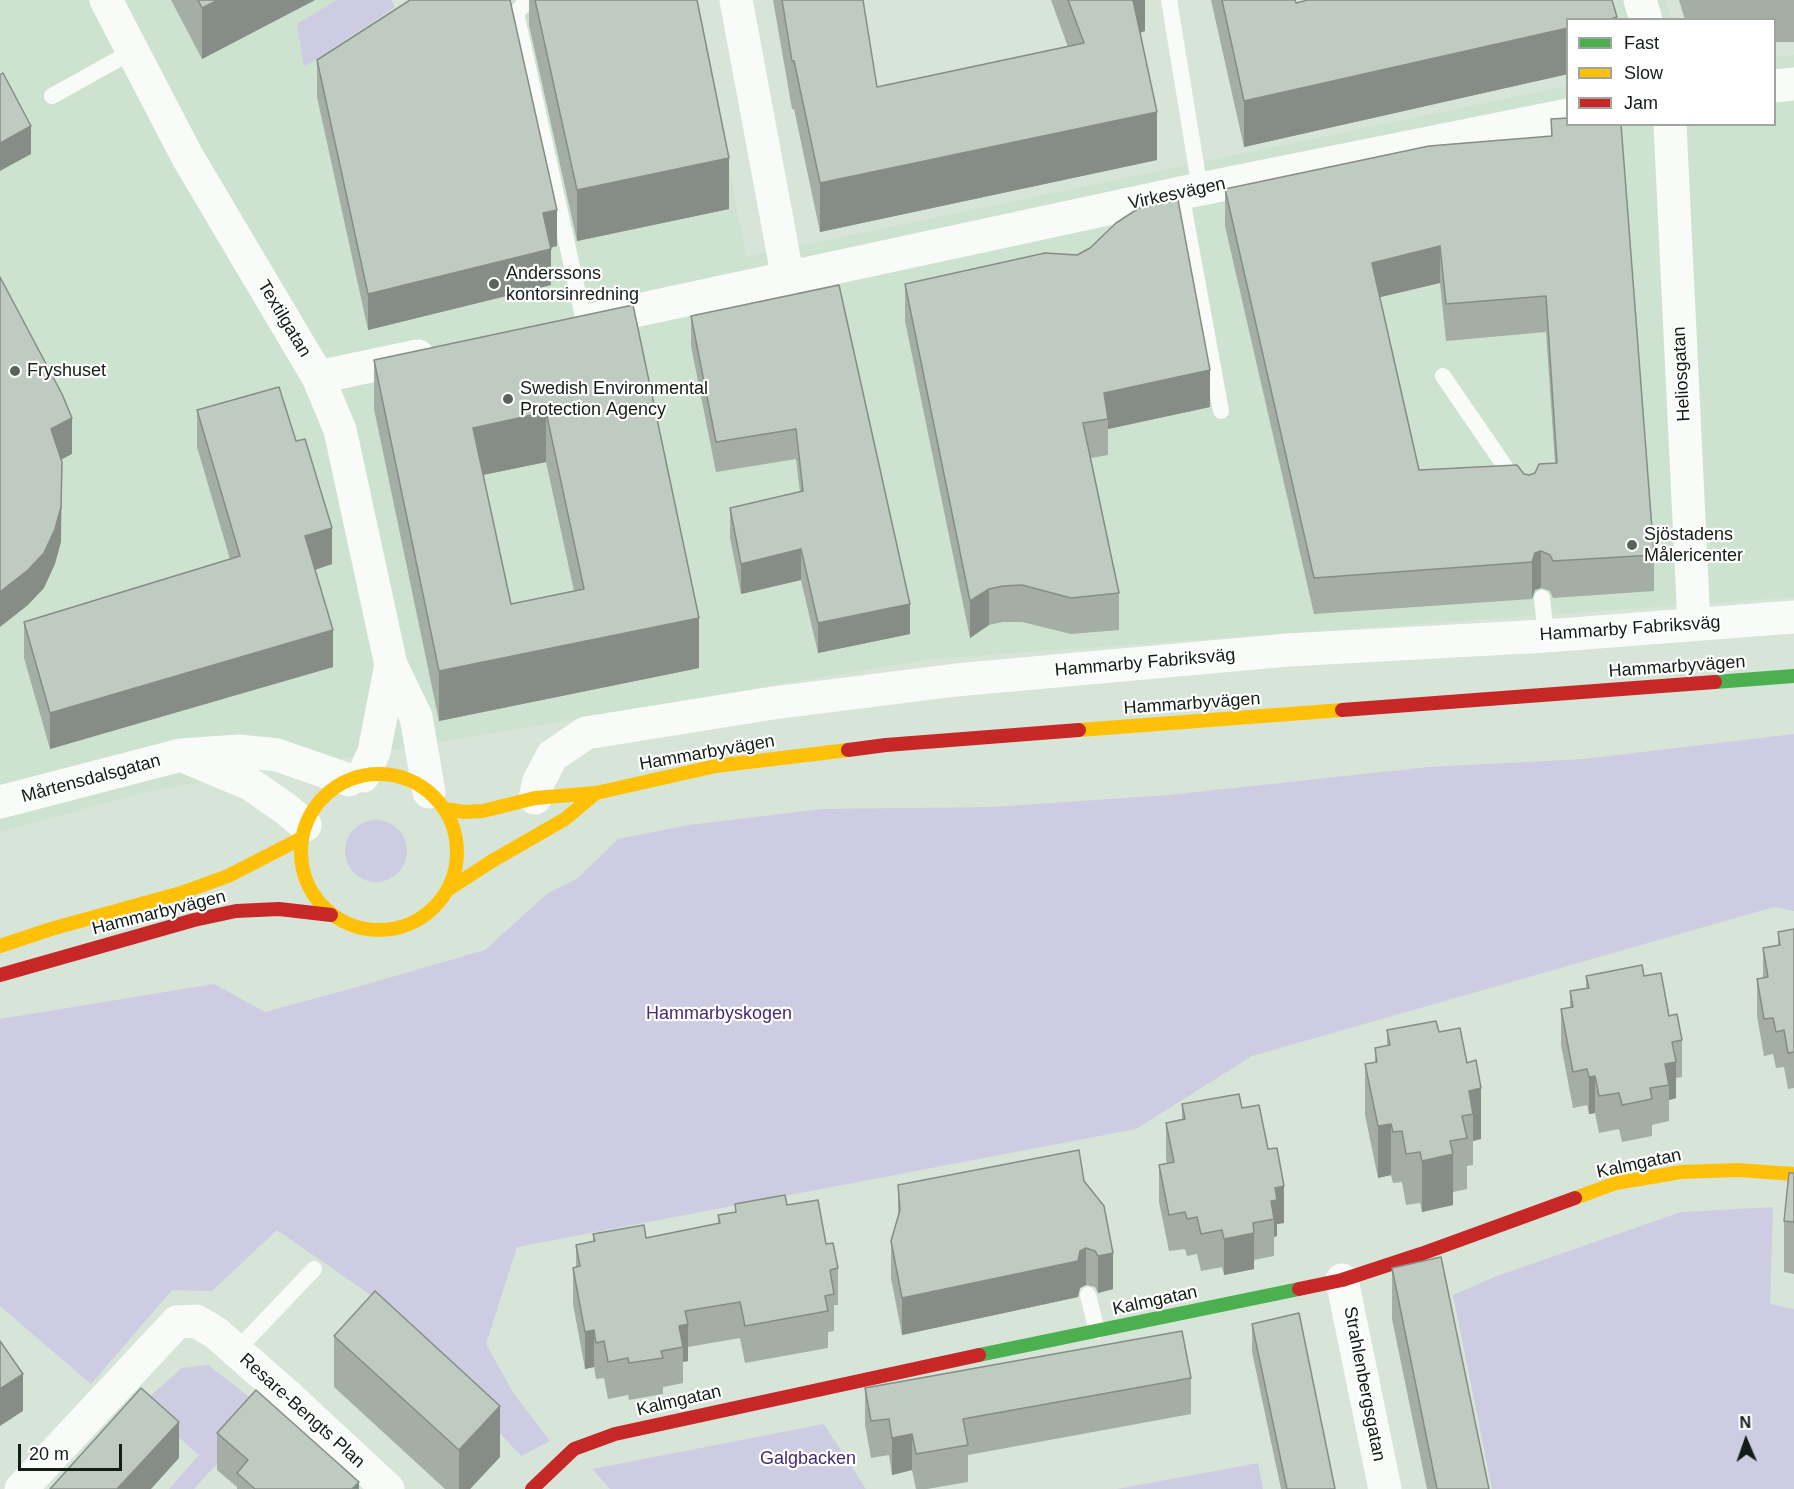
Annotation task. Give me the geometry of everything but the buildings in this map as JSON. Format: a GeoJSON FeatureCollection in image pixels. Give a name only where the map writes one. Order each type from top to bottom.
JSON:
{"type":"FeatureCollection","features":[{"type":"Feature","properties":{"kind":"main road","name":"Hammarbyvägen"},"geometry":{"type":"LineString","coordinates":[[437,801],[454,828],[458,848],[456,869],[449,889],[435,907],[417,921],[396,929],[373,931],[351,926],[331,915],[316,899],[305,880],[301,859],[303,832],[315,807],[330,791],[356,778],[386,774],[409,780],[437,801],[464,812],[483,811],[535,798],[596,793],[716,766],[886,745],[1794,676]]}},
{"type":"Feature","properties":{"kind":"main road","name":"Hammarbyvägen"},"geometry":{"type":"LineString","coordinates":[[449,889],[565,819],[596,793]]}},
{"type":"Feature","properties":{"kind":"main road","name":"Hammarbyvägen"},"geometry":{"type":"LineString","coordinates":[[0,946],[210,883],[228,876],[303,832]]}},
{"type":"Feature","properties":{"kind":"main road","name":"Hammarbyvägen"},"geometry":{"type":"LineString","coordinates":[[0,975],[183,923],[236,911],[279,909],[331,915]]}},
{"type":"Feature","properties":{"kind":"main road","name":"Kalmgatan"},"geometry":{"type":"LineString","coordinates":[[532,1489],[574,1449],[615,1434],[858,1380],[1342,1280],[1441,1247],[1616,1183],[1681,1172],[1738,1170],[1794,1174]]}},
{"type":"Feature","properties":{"kind":"street","name":"Textilgatan"},"geometry":{"type":"LineString","coordinates":[[106,0],[187,156],[318,377],[340,430],[391,665],[416,717],[437,801]]}},
{"type":"Feature","properties":{"kind":"street"},"geometry":{"type":"LineString","coordinates":[[736,0],[788,279]]}},
{"type":"Feature","properties":{"kind":"street"},"geometry":{"type":"LineString","coordinates":[[1640,0],[1645,18]]}},
{"type":"Feature","properties":{"kind":"street"},"geometry":{"type":"LineString","coordinates":[[1776,86],[1794,84]]}},
{"type":"Feature","properties":{"kind":"street","name":"Virkesvägen"},"geometry":{"type":"LineString","coordinates":[[572,324],[1191,191],[1566,115]]}},
{"type":"Feature","properties":{"kind":"street","name":"Heliosgatan"},"geometry":{"type":"LineString","coordinates":[[1670,126],[1694,624]]}},
{"type":"Feature","properties":{"kind":"street"},"geometry":{"type":"LineString","coordinates":[[318,377],[445,350]]}},
{"type":"Feature","properties":{"kind":"street","name":"Hammarby Fabriksväg"},"geometry":{"type":"LineString","coordinates":[[535,798],[539,781],[552,756],[586,733],[748,706],[956,680],[1288,650],[1546,636],[1794,617]]}},
{"type":"Feature","properties":{"kind":"street","name":"Textilgatan"},"geometry":{"type":"LineString","coordinates":[[356,778],[374,752],[391,665]]}},
{"type":"Feature","properties":{"kind":"street","name":"Mårtensdalsgatan"},"geometry":{"type":"LineString","coordinates":[[0,802],[181,755],[239,751],[277,755],[356,778]]}},
{"type":"Feature","properties":{"kind":"street","name":"Mårtensdalsgatan"},"geometry":{"type":"LineString","coordinates":[[181,755],[250,784],[286,809],[303,832]]}},
{"type":"Feature","properties":{"kind":"street","name":"Strahlenbergsgatan"},"geometry":{"type":"LineString","coordinates":[[1342,1280],[1385,1489]]}},
{"type":"Feature","properties":{"kind":"street","name":"Resare-Bengts Plan"},"geometry":{"type":"LineString","coordinates":[[21,1489],[177,1322],[196,1321],[226,1342],[388,1489]]}},
{"type":"Feature","properties":{"kind":"lane"},"geometry":{"type":"LineString","coordinates":[[528,0],[516,13],[572,324]]}},
{"type":"Feature","properties":{"kind":"lane"},"geometry":{"type":"LineString","coordinates":[[1168,0],[1221,411]]}},
{"type":"Feature","properties":{"kind":"lane"},"geometry":{"type":"LineString","coordinates":[[52,96],[133,51]]}},
{"type":"Feature","properties":{"kind":"lane"},"geometry":{"type":"LineString","coordinates":[[1443,376],[1529,501]]}},
{"type":"Feature","properties":{"kind":"lane"},"geometry":{"type":"LineString","coordinates":[[1542,598],[1546,636]]}},
{"type":"Feature","properties":{"kind":"lane"},"geometry":{"type":"LineString","coordinates":[[226,1342],[314,1269]]}},
{"type":"Feature","properties":{"kind":"lane"},"geometry":{"type":"LineString","coordinates":[[1088,1295],[1096,1331]]}},
{"type":"Feature","properties":{"kind":"shaded area"},"geometry":{"type":"Polygon","coordinates":[[[0,0],[371,0],[388,30],[434,0],[699,0],[746,257],[1566,86],[1566,126],[1776,126],[1776,57],[1794,55],[1794,597],[930,659],[149,791],[0,832],[0,0]]]}},
{"type":"Feature","properties":{"kind":"shaded area"},"geometry":{"type":"Polygon","coordinates":[[[1599,0],[1665,0],[1671,18],[1604,18],[1599,0]]]}},
{"type":"Feature","properties":{"kind":"green space"},"geometry":{"type":"Polygon","coordinates":[[[337,0],[391,0],[395,7],[304,67],[297,24],[337,0]]]}},
{"type":"Feature","properties":{"kind":"green space","name":"Hammarbyskogen"},"geometry":{"type":"Polygon","coordinates":[[[1794,734],[1794,911],[1774,907],[1252,1056],[1136,1129],[517,1247],[486,1344],[514,1394],[550,1441],[521,1456],[379,1301],[277,1230],[212,1291],[172,1290],[91,1384],[0,1306],[0,1019],[214,984],[265,1012],[364,985],[485,950],[548,893],[578,878],[618,839],[689,825],[822,809],[992,807],[1169,795],[1428,767],[1584,759],[1794,734]]]}},
{"type":"Feature","properties":{"kind":"green space"},"geometry":{"type":"Polygon","coordinates":[[[376,820],[388,822],[398,829],[405,839],[407,851],[405,863],[398,873],[388,880],[376,882],[364,880],[354,873],[347,863],[345,851],[347,839],[354,829],[364,822],[376,820]]]}},
{"type":"Feature","properties":{"kind":"green space"},"geometry":{"type":"Polygon","coordinates":[[[1773,1207],[1770,1304],[1794,1309],[1794,1489],[1492,1489],[1453,1295],[1497,1276],[1681,1212],[1773,1207]]]}},
{"type":"Feature","properties":{"kind":"green space"},"geometry":{"type":"Polygon","coordinates":[[[208,1365],[266,1410],[194,1489],[169,1489],[199,1455],[141,1404],[182,1368],[208,1365]]]}},
{"type":"Feature","properties":{"kind":"green space","name":"Galgbacken"},"geometry":{"type":"Polygon","coordinates":[[[824,1424],[866,1489],[610,1489],[592,1469],[824,1424]]]}},
{"type":"Feature","properties":{"kind":"green space"},"geometry":{"type":"Polygon","coordinates":[[[1258,1463],[1263,1489],[1117,1489],[1258,1463]]]}},
{"type":"Feature","properties":{"kind":"traffic: fast"},"geometry":{"type":"LineString","coordinates":[[1715,682],[1794,676]]}},
{"type":"Feature","properties":{"kind":"traffic: fast"},"geometry":{"type":"LineString","coordinates":[[979,1355],[1299,1289]]}},
{"type":"Feature","properties":{"kind":"traffic: slow"},"geometry":{"type":"LineString","coordinates":[[1079,730],[1342,710]]}},
{"type":"Feature","properties":{"kind":"traffic: slow"},"geometry":{"type":"LineString","coordinates":[[445,809],[464,812],[483,811],[535,798],[596,793],[716,766],[848,750]]}},
{"type":"Feature","properties":{"kind":"traffic: slow"},"geometry":{"type":"LineString","coordinates":[[379,774],[394,775],[409,780],[434,797],[451,822],[456,837],[457,852],[456,867],[451,882],[434,907],[409,924],[394,929],[379,930],[364,929],[349,924],[324,907],[307,882],[302,867],[301,852],[302,837],[307,822],[324,797],[349,780],[364,775],[379,774]]}},
{"type":"Feature","properties":{"kind":"traffic: slow"},"geometry":{"type":"LineString","coordinates":[[449,889],[565,819],[596,793]]}},
{"type":"Feature","properties":{"kind":"traffic: slow"},"geometry":{"type":"LineString","coordinates":[[0,946],[51,929],[181,893],[228,876],[302,838]]}},
{"type":"Feature","properties":{"kind":"traffic: slow"},"geometry":{"type":"LineString","coordinates":[[1575,1198],[1616,1183],[1681,1172],[1738,1170],[1794,1174]]}},
{"type":"Feature","properties":{"kind":"traffic: jam"},"geometry":{"type":"LineString","coordinates":[[1342,710],[1715,682]]}},
{"type":"Feature","properties":{"kind":"traffic: jam"},"geometry":{"type":"LineString","coordinates":[[848,750],[1079,730]]}},
{"type":"Feature","properties":{"kind":"traffic: jam"},"geometry":{"type":"LineString","coordinates":[[0,975],[194,920],[236,911],[279,909],[331,915]]}},
{"type":"Feature","properties":{"kind":"traffic: jam"},"geometry":{"type":"LineString","coordinates":[[1299,1289],[1342,1280],[1421,1254],[1575,1198]]}},
{"type":"Feature","properties":{"kind":"traffic: jam"},"geometry":{"type":"LineString","coordinates":[[532,1489],[574,1449],[615,1434],[979,1355]]}},
{"type":"Feature","properties":{"kind":"place","name":"Anderssons kontorsinredning"},"geometry":{"type":"Point","coordinates":[494,284]}},
{"type":"Feature","properties":{"kind":"place","name":"Fryshuset"},"geometry":{"type":"Point","coordinates":[15,371]}},
{"type":"Feature","properties":{"kind":"place","name":"Swedish Environmental Protection Agency"},"geometry":{"type":"Point","coordinates":[508,399]}},
{"type":"Feature","properties":{"kind":"place","name":"Sjöstadens Målericenter"},"geometry":{"type":"Point","coordinates":[1632,545]}}]}
